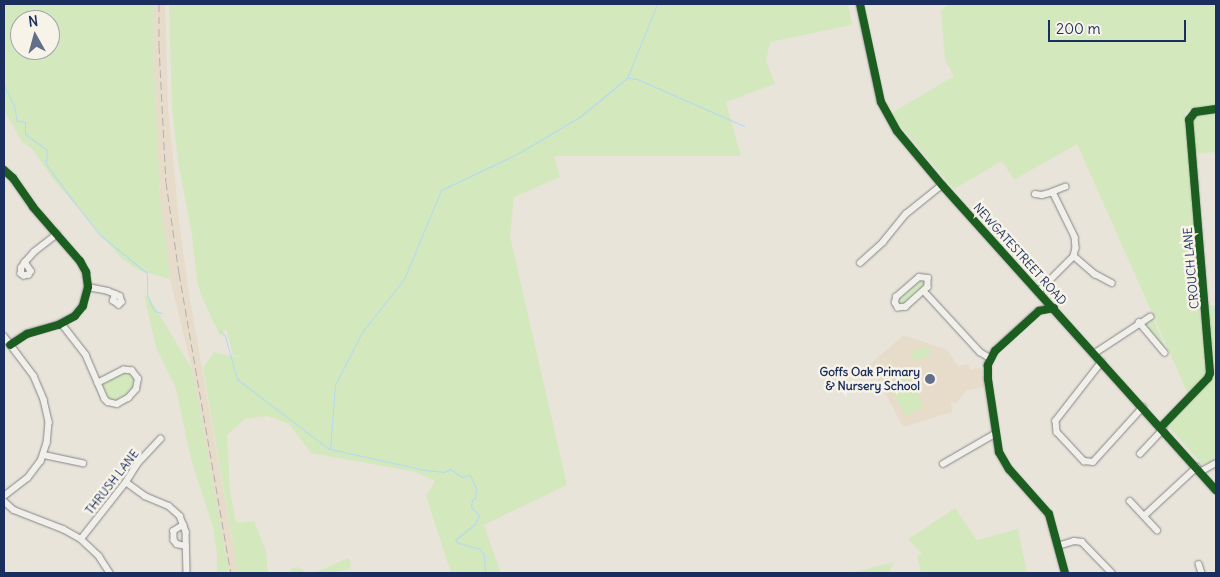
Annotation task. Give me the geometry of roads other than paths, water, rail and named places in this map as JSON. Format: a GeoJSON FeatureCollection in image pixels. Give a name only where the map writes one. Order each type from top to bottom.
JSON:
{"type":"FeatureCollection","features":[{"type":"Feature","properties":{"kind":"street","name":"NEWGATESTREET ROAD"},"geometry":{"type":"LineString","coordinates":[[860,4],[884,109],[897,131],[942,185],[1095,353],[1216,490]]}},
{"type":"Feature","properties":{"kind":"street","name":"CROUCH LANE"},"geometry":{"type":"LineString","coordinates":[[1140,454],[1208,378],[1210,373],[1189,120],[1195,112],[1216,109]]}},
{"type":"Feature","properties":{"kind":"street"},"geometry":{"type":"LineString","coordinates":[[4,163],[4,169],[13,178],[33,207],[80,261],[86,272],[88,287],[85,301],[79,312],[62,324],[27,334],[10,345]]}},
{"type":"Feature","properties":{"kind":"street"},"geometry":{"type":"LineString","coordinates":[[860,263],[883,242],[906,214],[942,185]]}},
{"type":"Feature","properties":{"kind":"street"},"geometry":{"type":"LineString","coordinates":[[1035,194],[1047,195],[1066,187]]}},
{"type":"Feature","properties":{"kind":"street"},"geometry":{"type":"LineString","coordinates":[[1041,309],[1041,293],[1074,256],[1076,237],[1053,192]]}},
{"type":"Feature","properties":{"kind":"street"},"geometry":{"type":"LineString","coordinates":[[25,262],[57,234]]}},
{"type":"Feature","properties":{"kind":"street"},"geometry":{"type":"LineString","coordinates":[[1074,256],[1095,274],[1112,284]]}},
{"type":"Feature","properties":{"kind":"street"},"geometry":{"type":"LineString","coordinates":[[921,276],[926,277],[929,281],[928,287],[924,291],[906,307],[896,306],[896,297],[921,276]]}},
{"type":"Feature","properties":{"kind":"street"},"geometry":{"type":"LineString","coordinates":[[88,287],[115,294]]}},
{"type":"Feature","properties":{"kind":"street"},"geometry":{"type":"LineString","coordinates":[[924,291],[980,352],[990,358]]}},
{"type":"Feature","properties":{"kind":"street"},"geometry":{"type":"LineString","coordinates":[[1054,308],[1041,309],[995,351],[990,358],[988,379],[998,452],[1004,462],[1049,514],[1064,573]]}},
{"type":"Feature","properties":{"kind":"street"},"geometry":{"type":"LineString","coordinates":[[1095,353],[1119,339],[1139,322],[1150,317]]}},
{"type":"Feature","properties":{"kind":"street"},"geometry":{"type":"LineString","coordinates":[[1139,322],[1165,353]]}},
{"type":"Feature","properties":{"kind":"street"},"geometry":{"type":"LineString","coordinates":[[62,324],[86,355],[98,383],[108,402],[117,404],[132,394],[138,379],[132,372],[124,370],[98,383]]}},
{"type":"Feature","properties":{"kind":"street"},"geometry":{"type":"LineString","coordinates":[[4,336],[26,364],[44,400],[49,431],[44,454],[28,478],[4,497]]}},
{"type":"Feature","properties":{"kind":"street"},"geometry":{"type":"LineString","coordinates":[[1102,362],[1056,421],[1057,432],[1084,461],[1093,462],[1143,407]]}},
{"type":"Feature","properties":{"kind":"street"},"geometry":{"type":"LineString","coordinates":[[942,464],[995,434]]}},
{"type":"Feature","properties":{"kind":"street","name":"THRUSH LANE"},"geometry":{"type":"LineString","coordinates":[[80,539],[126,482],[138,463],[160,439]]}},
{"type":"Feature","properties":{"kind":"street"},"geometry":{"type":"LineString","coordinates":[[44,454],[83,462]]}},
{"type":"Feature","properties":{"kind":"street"},"geometry":{"type":"LineString","coordinates":[[1144,516],[1199,470],[1216,463]]}},
{"type":"Feature","properties":{"kind":"street"},"geometry":{"type":"LineString","coordinates":[[126,482],[145,496],[169,506],[180,516],[184,525],[188,573]]}},
{"type":"Feature","properties":{"kind":"street"},"geometry":{"type":"LineString","coordinates":[[4,501],[14,510],[63,529],[80,539],[99,556],[110,573]]}},
{"type":"Feature","properties":{"kind":"street"},"geometry":{"type":"LineString","coordinates":[[1130,501],[1157,530]]}},
{"type":"Feature","properties":{"kind":"street"},"geometry":{"type":"LineString","coordinates":[[184,525],[174,531],[174,540],[178,544],[186,546]]}},
{"type":"Feature","properties":{"kind":"street"},"geometry":{"type":"LineString","coordinates":[[1058,546],[1074,541],[1082,542],[1112,573]]}},
{"type":"Feature","properties":{"kind":"street"},"geometry":{"type":"LineString","coordinates":[[1200,564],[1202,573]]}},
{"type":"Feature","properties":{"kind":"waterway"},"geometry":{"type":"LineString","coordinates":[[491,573],[485,571],[484,555],[480,549],[455,540],[475,524],[479,515],[471,507],[472,500],[475,498],[476,488],[470,475],[462,477],[450,469],[444,472],[425,470],[330,449],[335,385],[362,332],[404,279],[441,190],[517,154],[581,116],[627,78],[657,4]]}},
{"type":"Feature","properties":{"kind":"waterway"},"geometry":{"type":"LineString","coordinates":[[628,78],[637,79],[744,126]]}},
{"type":"Feature","properties":{"kind":"waterway"},"geometry":{"type":"LineString","coordinates":[[4,85],[14,106],[17,121],[25,122],[25,134],[47,150],[46,164],[100,235],[147,273],[147,295],[154,311],[162,313]]}},
{"type":"Feature","properties":{"kind":"waterway"},"geometry":{"type":"LineString","coordinates":[[220,331],[225,336],[237,379],[329,449]]}},
{"type":"Feature","properties":{"kind":"railway"},"geometry":{"type":"LineString","coordinates":[[159,4],[159,46],[166,182],[179,273],[231,573]]}},
{"type":"Feature","properties":{"kind":"place","name":"Goffs Oak Primary & Nursery School"},"geometry":{"type":"Point","coordinates":[930,379]}}]}
